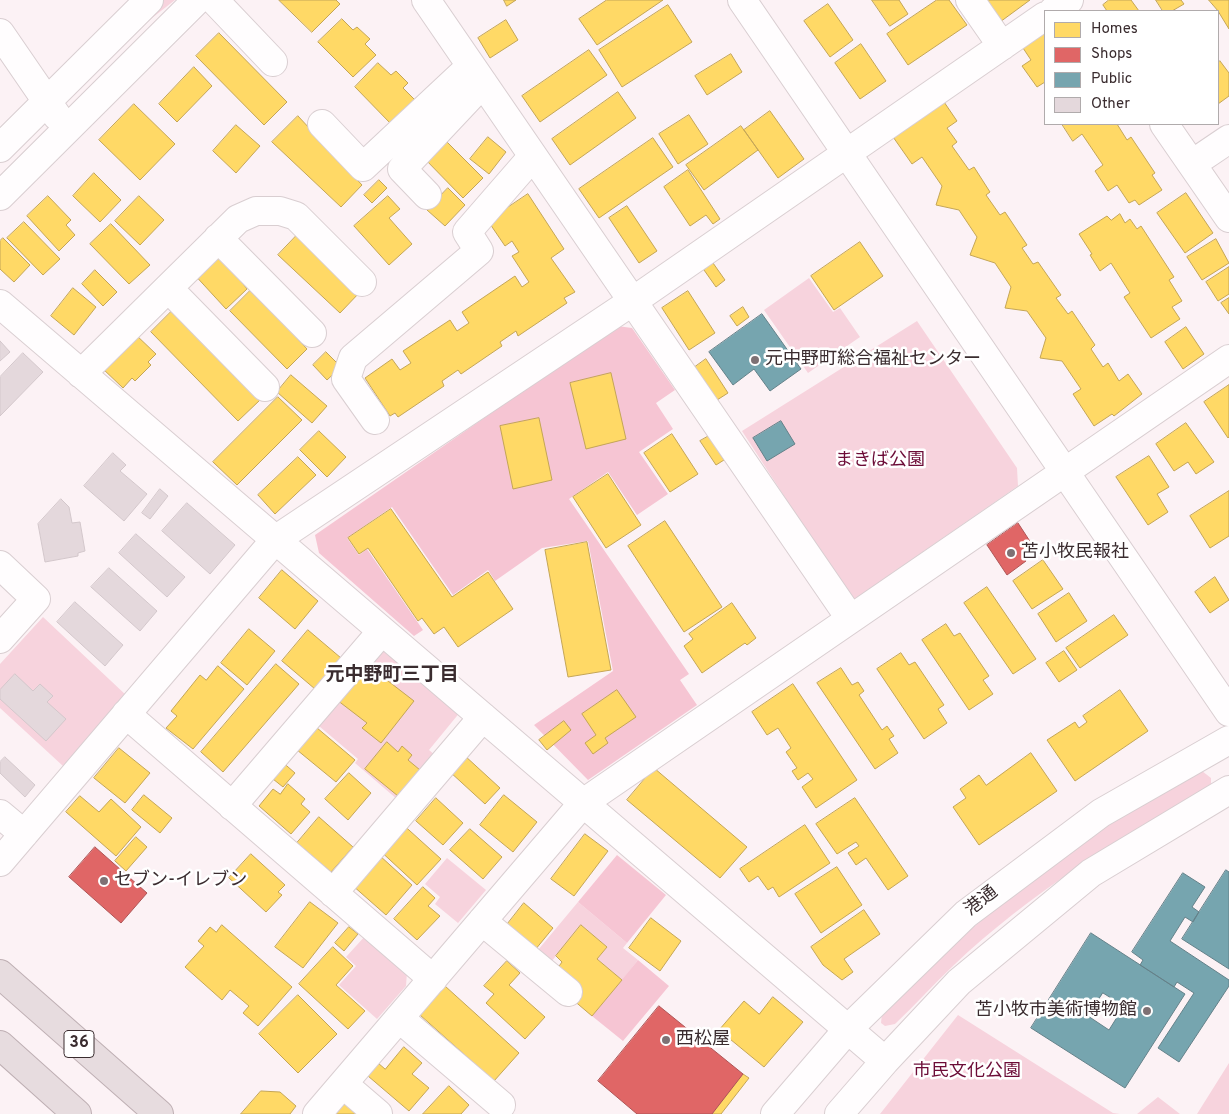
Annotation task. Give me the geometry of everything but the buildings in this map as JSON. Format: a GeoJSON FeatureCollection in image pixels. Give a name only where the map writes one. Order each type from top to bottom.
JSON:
{"type":"FeatureCollection","features":[{"type":"Feature","properties":{"kind":"highway","name":"36"},"geometry":{"type":"LineString","coordinates":[[0,974],[159,1114]]}},
{"type":"Feature","properties":{"kind":"highway"},"geometry":{"type":"LineString","coordinates":[[0,1046],[77,1114]]}},
{"type":"Feature","properties":{"kind":"street"},"geometry":{"type":"LineString","coordinates":[[0,148],[149,0]]}},
{"type":"Feature","properties":{"kind":"street"},"geometry":{"type":"LineString","coordinates":[[0,196],[68,131],[197,0]]}},
{"type":"Feature","properties":{"kind":"street"},"geometry":{"type":"LineString","coordinates":[[214,0],[273,62]]}},
{"type":"Feature","properties":{"kind":"street"},"geometry":{"type":"LineString","coordinates":[[426,0],[850,618]]}},
{"type":"Feature","properties":{"kind":"street"},"geometry":{"type":"LineString","coordinates":[[742,0],[1229,712]]}},
{"type":"Feature","properties":{"kind":"street"},"geometry":{"type":"LineString","coordinates":[[970,0],[1002,46]]}},
{"type":"Feature","properties":{"kind":"street"},"geometry":{"type":"LineString","coordinates":[[1054,10],[1069,0]]}},
{"type":"Feature","properties":{"kind":"street"},"geometry":{"type":"LineString","coordinates":[[0,862],[275,540],[633,302],[1044,17]]}},
{"type":"Feature","properties":{"kind":"street"},"geometry":{"type":"LineString","coordinates":[[0,33],[68,131]]}},
{"type":"Feature","properties":{"kind":"street"},"geometry":{"type":"LineString","coordinates":[[322,124],[363,167],[477,74]]}},
{"type":"Feature","properties":{"kind":"street"},"geometry":{"type":"LineString","coordinates":[[427,195],[402,169],[477,74]]}},
{"type":"Feature","properties":{"kind":"street"},"geometry":{"type":"LineString","coordinates":[[1165,125],[1229,218]]}},
{"type":"Feature","properties":{"kind":"street"},"geometry":{"type":"LineString","coordinates":[[1192,164],[1229,139]]}},
{"type":"Feature","properties":{"kind":"street"},"geometry":{"type":"LineString","coordinates":[[375,420],[346,379],[353,358],[479,251],[468,232],[533,156]]}},
{"type":"Feature","properties":{"kind":"street"},"geometry":{"type":"LineString","coordinates":[[81,374],[238,218],[256,211],[280,211],[296,216],[362,282]]}},
{"type":"Feature","properties":{"kind":"street"},"geometry":{"type":"LineString","coordinates":[[218,238],[312,333]]}},
{"type":"Feature","properties":{"kind":"street"},"geometry":{"type":"LineString","coordinates":[[168,288],[265,387]]}},
{"type":"Feature","properties":{"kind":"street"},"geometry":{"type":"LineString","coordinates":[[0,304],[885,1061]]}},
{"type":"Feature","properties":{"kind":"street"},"geometry":{"type":"LineString","coordinates":[[317,1114],[583,803],[1229,359]]}},
{"type":"Feature","properties":{"kind":"street"},"geometry":{"type":"LineString","coordinates":[[0,566],[36,599],[0,639]]}},
{"type":"Feature","properties":{"kind":"street"},"geometry":{"type":"LineString","coordinates":[[232,806],[382,631]]}},
{"type":"Feature","properties":{"kind":"street"},"geometry":{"type":"LineString","coordinates":[[126,714],[433,979]]}},
{"type":"Feature","properties":{"kind":"street"},"geometry":{"type":"LineString","coordinates":[[333,893],[483,717]]}},
{"type":"Feature","properties":{"kind":"street","name":"港通"},"geometry":{"type":"LineString","coordinates":[[775,1114],[848,1029],[966,914],[1101,813],[1229,740]]}},
{"type":"Feature","properties":{"kind":"street"},"geometry":{"type":"LineString","coordinates":[[839,1114],[885,1061],[959,982],[1090,873],[1229,790]]}},
{"type":"Feature","properties":{"kind":"street"},"geometry":{"type":"LineString","coordinates":[[0,814],[24,834]]}},
{"type":"Feature","properties":{"kind":"street"},"geometry":{"type":"LineString","coordinates":[[482,921],[568,992]]}},
{"type":"Feature","properties":{"kind":"street"},"geometry":{"type":"LineString","coordinates":[[399,1018],[501,1105]]}},
{"type":"Feature","properties":{"kind":"street"},"geometry":{"type":"LineString","coordinates":[[343,1084],[378,1114]]}},
{"type":"Feature","properties":{"kind":"green space"},"geometry":{"type":"Polygon","coordinates":[[[159,0],[175,0],[143,25],[159,0]]]}},
{"type":"Feature","properties":{"kind":"green space"},"geometry":{"type":"Polygon","coordinates":[[[809,278],[833,312],[840,308],[860,337],[808,373],[764,310],[809,278]]]}},
{"type":"Feature","properties":{"kind":"green space","name":"まきば公園"},"geometry":{"type":"Polygon","coordinates":[[[917,321],[1017,468],[1018,486],[852,601],[742,431],[917,321]]]}},
{"type":"Feature","properties":{"kind":"green space"},"geometry":{"type":"Polygon","coordinates":[[[43,617],[127,696],[63,766],[0,708],[0,664],[43,617]]]}},
{"type":"Feature","properties":{"kind":"green space"},"geometry":{"type":"Polygon","coordinates":[[[379,642],[461,711],[429,750],[435,755],[398,800],[355,763],[358,759],[313,721],[379,642]]]}},
{"type":"Feature","properties":{"kind":"green space"},"geometry":{"type":"Polygon","coordinates":[[[1202,771],[1211,778],[1211,784],[1207,788],[1140,827],[1044,891],[983,939],[895,1024],[885,1026],[881,1023],[882,1013],[969,931],[1030,879],[1095,831],[1129,810],[1202,771]]]}},
{"type":"Feature","properties":{"kind":"green space"},"geometry":{"type":"Polygon","coordinates":[[[447,858],[486,890],[458,923],[435,904],[440,897],[425,884],[447,858]]]}},
{"type":"Feature","properties":{"kind":"green space"},"geometry":{"type":"Polygon","coordinates":[[[578,902],[627,943],[623,948],[638,960],[622,980],[597,959],[607,947],[581,925],[547,967],[533,956],[578,902]]]}},
{"type":"Feature","properties":{"kind":"green space"},"geometry":{"type":"Polygon","coordinates":[[[366,935],[407,972],[406,986],[377,1019],[339,985],[356,966],[346,957],[366,935]]]}},
{"type":"Feature","properties":{"kind":"green space","name":"市民文化公園"},"geometry":{"type":"Polygon","coordinates":[[[958,1015],[1113,1113],[1120,1114],[880,1114],[958,1015]]]}},
{"type":"Feature","properties":{"kind":"green space"},"geometry":{"type":"Polygon","coordinates":[[[1229,1063],[1229,1114],[1197,1114],[1229,1063]]]}},
{"type":"Feature","properties":{"kind":"green space"},"geometry":{"type":"Polygon","coordinates":[[[1158,1097],[1180,1114],[1137,1114],[1158,1097]]]}},
{"type":"Feature","properties":{"kind":"shaded area"},"geometry":{"type":"Polygon","coordinates":[[[617,326],[632,328],[675,390],[656,403],[673,429],[639,452],[668,494],[637,515],[608,472],[569,499],[689,674],[680,680],[697,705],[588,780],[534,725],[613,671],[588,541],[542,548],[495,581],[488,570],[453,595],[392,507],[347,538],[359,555],[367,549],[423,630],[414,636],[319,553],[315,535],[617,326]]]}},
{"type":"Feature","properties":{"kind":"shaded area"},"geometry":{"type":"Polygon","coordinates":[[[617,855],[666,895],[627,943],[578,902],[617,855]]]}},
{"type":"Feature","properties":{"kind":"shaded area"},"geometry":{"type":"Polygon","coordinates":[[[638,960],[669,986],[623,1041],[592,1016],[638,960]]]}},
{"type":"Feature","properties":{"kind":"place","name":"元中野町総合福祉センター"},"geometry":{"type":"Point","coordinates":[755,360]}},
{"type":"Feature","properties":{"kind":"place","name":"苫小牧民報社"},"geometry":{"type":"Point","coordinates":[1011,553]}},
{"type":"Feature","properties":{"kind":"place","name":"セブン-イレブン"},"geometry":{"type":"Point","coordinates":[104,881]}},
{"type":"Feature","properties":{"kind":"place","name":"苫小牧市美術博物館"},"geometry":{"type":"Point","coordinates":[1147,1011]}},
{"type":"Feature","properties":{"kind":"place","name":"西松屋"},"geometry":{"type":"Point","coordinates":[666,1040]}},
{"type":"Feature","properties":{"kind":"district","name":"元中野町三丁目"},"geometry":{"type":"Point","coordinates":[392,676]}}]}
